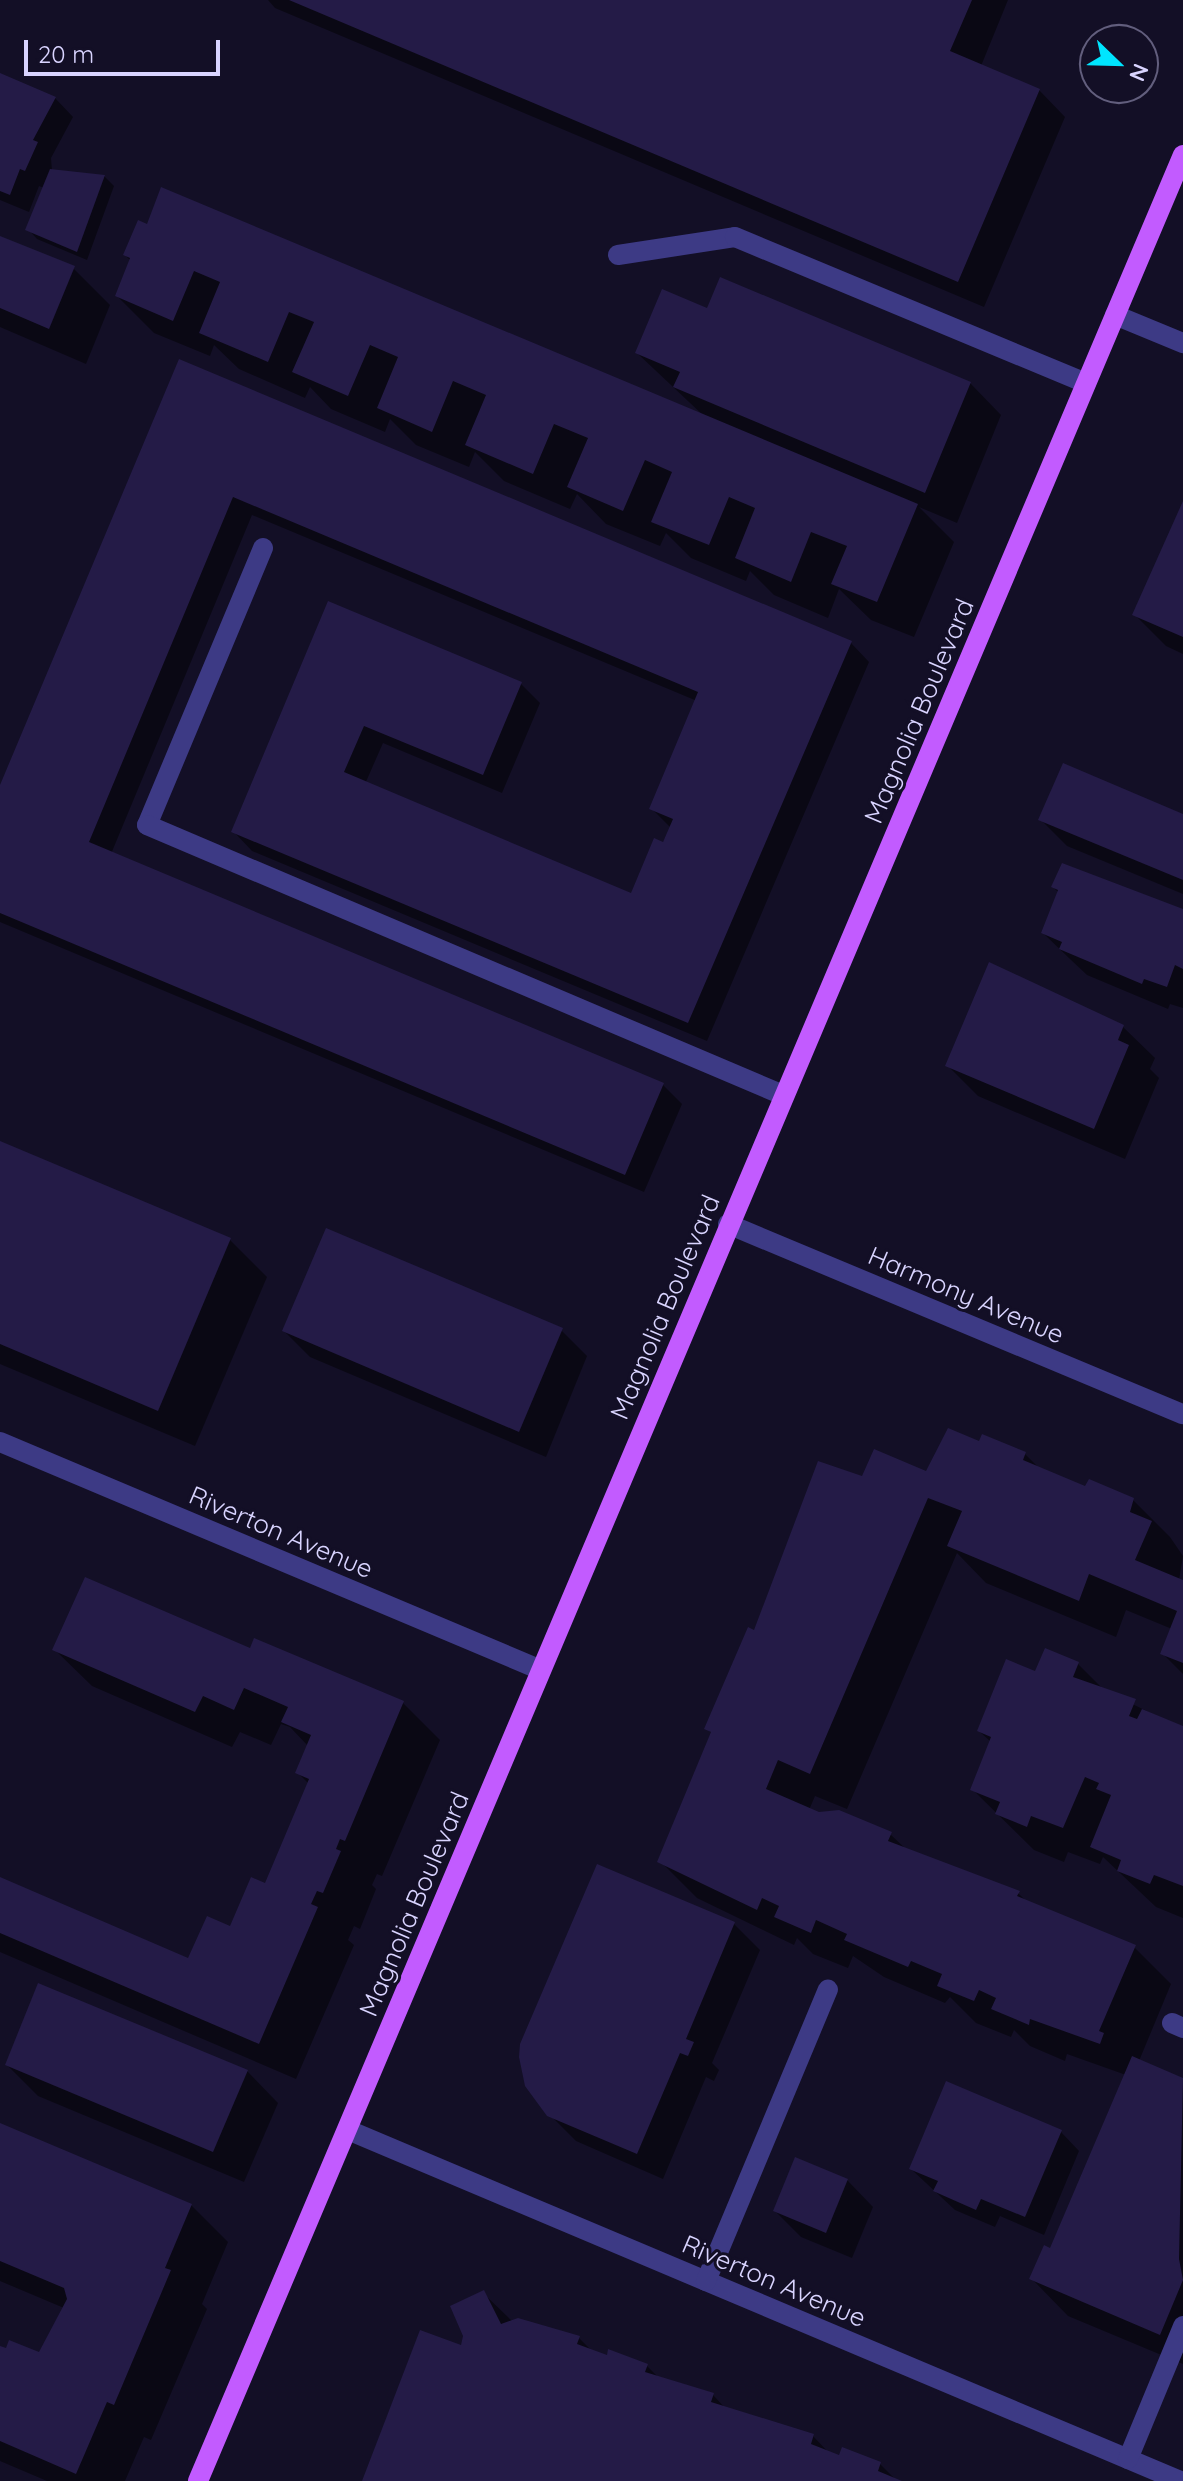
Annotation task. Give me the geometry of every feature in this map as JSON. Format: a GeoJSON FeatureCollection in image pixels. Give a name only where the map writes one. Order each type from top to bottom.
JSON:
{"type":"FeatureCollection","features":[{"type":"Feature","properties":{"kind":"main road","name":"Magnolia Boulevard"},"geometry":{"type":"LineString","coordinates":[[198,2481],[1183,155]]}},
{"type":"Feature","properties":{"kind":"street"},"geometry":{"type":"LineString","coordinates":[[618,255],[735,237],[1086,383]]}},
{"type":"Feature","properties":{"kind":"street"},"geometry":{"type":"LineString","coordinates":[[1115,315],[1183,343]]}},
{"type":"Feature","properties":{"kind":"street"},"geometry":{"type":"LineString","coordinates":[[263,548],[147,825],[783,1095]]}},
{"type":"Feature","properties":{"kind":"street","name":"Harmony Avenue"},"geometry":{"type":"LineString","coordinates":[[728,1224],[1183,1414]]}},
{"type":"Feature","properties":{"kind":"street","name":"Riverton Avenue"},"geometry":{"type":"LineString","coordinates":[[0,1442],[541,1670]]}},
{"type":"Feature","properties":{"kind":"street"},"geometry":{"type":"LineString","coordinates":[[706,2281],[828,1990]]}},
{"type":"Feature","properties":{"kind":"street","name":"Riverton Avenue"},"geometry":{"type":"LineString","coordinates":[[348,2130],[1180,2481]]}},
{"type":"Feature","properties":{"kind":"street"},"geometry":{"type":"LineString","coordinates":[[1128,2459],[1183,2326]]}},
{"type":"Feature","properties":{"kind":"building"},"geometry":{"type":"Polygon","coordinates":[[[289,0],[972,0],[950,51],[1040,89],[958,282],[289,0]]]}},
{"type":"Feature","properties":{"kind":"building"},"geometry":{"type":"Polygon","coordinates":[[[0,73],[56,97],[33,140],[38,142],[25,171],[20,169],[10,195],[0,191],[0,73]]]}},
{"type":"Feature","properties":{"kind":"building"},"geometry":{"type":"Polygon","coordinates":[[[50,169],[105,175],[77,252],[25,230],[50,169]]]}},
{"type":"Feature","properties":{"kind":"building"},"geometry":{"type":"Polygon","coordinates":[[[161,187],[918,504],[877,602],[831,584],[847,546],[811,532],[791,582],[735,558],[755,508],[729,497],[709,545],[651,522],[672,472],[645,460],[623,511],[567,487],[588,438],[554,424],[533,474],[465,445],[486,395],[453,381],[432,432],[377,408],[398,357],[370,345],[348,396],[292,372],[314,322],[289,312],[268,362],[199,333],[220,282],[194,271],[173,321],[115,296],[130,258],[123,255],[138,220],[147,224],[161,187]]]}},
{"type":"Feature","properties":{"kind":"building"},"geometry":{"type":"Polygon","coordinates":[[[0,236],[75,266],[49,329],[0,308],[0,236]]]}},
{"type":"Feature","properties":{"kind":"building"},"geometry":{"type":"Polygon","coordinates":[[[720,277],[971,382],[925,493],[673,387],[680,372],[635,353],[662,289],[707,308],[720,277]]]}},
{"type":"Feature","properties":{"kind":"building"},"geometry":{"type":"Polygon","coordinates":[[[179,359],[852,641],[688,1023],[231,832],[328,601],[522,682],[483,775],[364,726],[344,772],[631,893],[654,838],[663,842],[673,819],[649,809],[698,692],[233,497],[89,842],[664,1083],[625,1175],[0,913],[0,785],[179,359]]]}},
{"type":"Feature","properties":{"kind":"building"},"geometry":{"type":"Polygon","coordinates":[[[1183,501],[1183,637],[1132,615],[1183,501]]]}},
{"type":"Feature","properties":{"kind":"building"},"geometry":{"type":"Polygon","coordinates":[[[1063,763],[1183,814],[1183,880],[1038,820],[1063,763]]]}},
{"type":"Feature","properties":{"kind":"building"},"geometry":{"type":"Polygon","coordinates":[[[1062,863],[1183,909],[1183,969],[1175,965],[1167,987],[1144,979],[1142,984],[1059,949],[1062,942],[1041,933],[1058,890],[1051,887],[1062,863]]]}},
{"type":"Feature","properties":{"kind":"building"},"geometry":{"type":"Polygon","coordinates":[[[989,962],[1124,1025],[1118,1040],[1129,1045],[1094,1129],[945,1066],[989,962]]]}},
{"type":"Feature","properties":{"kind":"building"},"geometry":{"type":"Polygon","coordinates":[[[0,1141],[231,1238],[158,1411],[0,1344],[0,1141]]]}},
{"type":"Feature","properties":{"kind":"building"},"geometry":{"type":"Polygon","coordinates":[[[326,1228],[563,1328],[519,1432],[282,1331],[326,1228]]]}},
{"type":"Feature","properties":{"kind":"building"},"geometry":{"type":"Polygon","coordinates":[[[948,1428],[979,1441],[982,1434],[1026,1452],[1023,1460],[1085,1486],[1089,1479],[1134,1498],[1130,1512],[1152,1521],[1135,1560],[1183,1580],[1183,1663],[1160,1654],[1177,1611],[1089,1574],[1079,1601],[947,1546],[962,1511],[928,1498],[810,1774],[778,1760],[766,1789],[819,1812],[839,1810],[892,1832],[888,1841],[1020,1891],[1017,1896],[1136,1945],[1099,2031],[1104,2033],[1100,2044],[1030,2019],[1029,2025],[991,2009],[996,1998],[979,1990],[974,2001],[937,1986],[942,1974],[911,1961],[908,1967],[844,1940],[847,1934],[816,1920],[811,1933],[774,1917],[779,1906],[762,1898],[757,1910],[657,1862],[711,1732],[704,1729],[748,1627],[754,1630],[818,1461],[862,1476],[874,1449],[926,1471],[948,1428]]]}},
{"type":"Feature","properties":{"kind":"building"},"geometry":{"type":"Polygon","coordinates":[[[85,1577],[250,1648],[254,1638],[404,1701],[345,1841],[340,1839],[336,1849],[341,1851],[323,1893],[317,1891],[311,1904],[318,1907],[259,2044],[0,1933],[0,1877],[188,1958],[207,1916],[230,1926],[251,1877],[265,1883],[309,1779],[295,1773],[311,1735],[281,1722],[288,1707],[244,1688],[234,1710],[203,1696],[195,1712],[52,1650],[85,1577]]]}},
{"type":"Feature","properties":{"kind":"building"},"geometry":{"type":"Polygon","coordinates":[[[1045,1648],[1079,1662],[1073,1677],[1136,1699],[1129,1716],[1137,1719],[1142,1709],[1183,1726],[1183,1886],[1154,1875],[1150,1884],[1117,1871],[1121,1860],[1090,1847],[1111,1795],[1096,1789],[1099,1783],[1085,1777],[1063,1828],[1031,1816],[1027,1827],[995,1814],[1000,1802],[970,1790],[991,1737],[977,1731],[1006,1659],[1035,1671],[1045,1648]]]}},
{"type":"Feature","properties":{"kind":"building"},"geometry":{"type":"Polygon","coordinates":[[[597,1864],[735,1922],[686,2039],[694,2042],[688,2056],[680,2053],[637,2154],[547,2116],[525,2086],[519,2057],[520,2044],[597,1864]]]}},
{"type":"Feature","properties":{"kind":"building"},"geometry":{"type":"Polygon","coordinates":[[[38,1983],[248,2070],[213,2152],[5,2065],[38,1983]]]}},
{"type":"Feature","properties":{"kind":"building"},"geometry":{"type":"Polygon","coordinates":[[[1132,2056],[1183,2078],[1179,2259],[1183,2280],[1160,2335],[1029,2279],[1044,2245],[1050,2248],[1132,2056]]]}},
{"type":"Feature","properties":{"kind":"building"},"geometry":{"type":"Polygon","coordinates":[[[946,2081],[1062,2130],[1025,2217],[981,2199],[976,2210],[933,2191],[938,2181],[909,2169],[946,2081]]]}},
{"type":"Feature","properties":{"kind":"building"},"geometry":{"type":"Polygon","coordinates":[[[0,2123],[192,2204],[165,2268],[171,2270],[114,2405],[107,2402],[76,2474],[0,2441],[0,2346],[6,2348],[9,2340],[39,2352],[67,2299],[64,2288],[0,2261],[0,2123]]]}},
{"type":"Feature","properties":{"kind":"building"},"geometry":{"type":"Polygon","coordinates":[[[795,2157],[848,2179],[826,2233],[773,2211],[795,2157]]]}},
{"type":"Feature","properties":{"kind":"building"},"geometry":{"type":"Polygon","coordinates":[[[484,2290],[501,2324],[518,2318],[580,2336],[577,2344],[607,2355],[608,2349],[648,2364],[645,2372],[714,2393],[711,2402],[814,2434],[811,2444],[839,2455],[842,2447],[881,2462],[878,2471],[902,2481],[362,2481],[420,2330],[461,2345],[463,2336],[450,2306],[484,2290]]]}}]}
